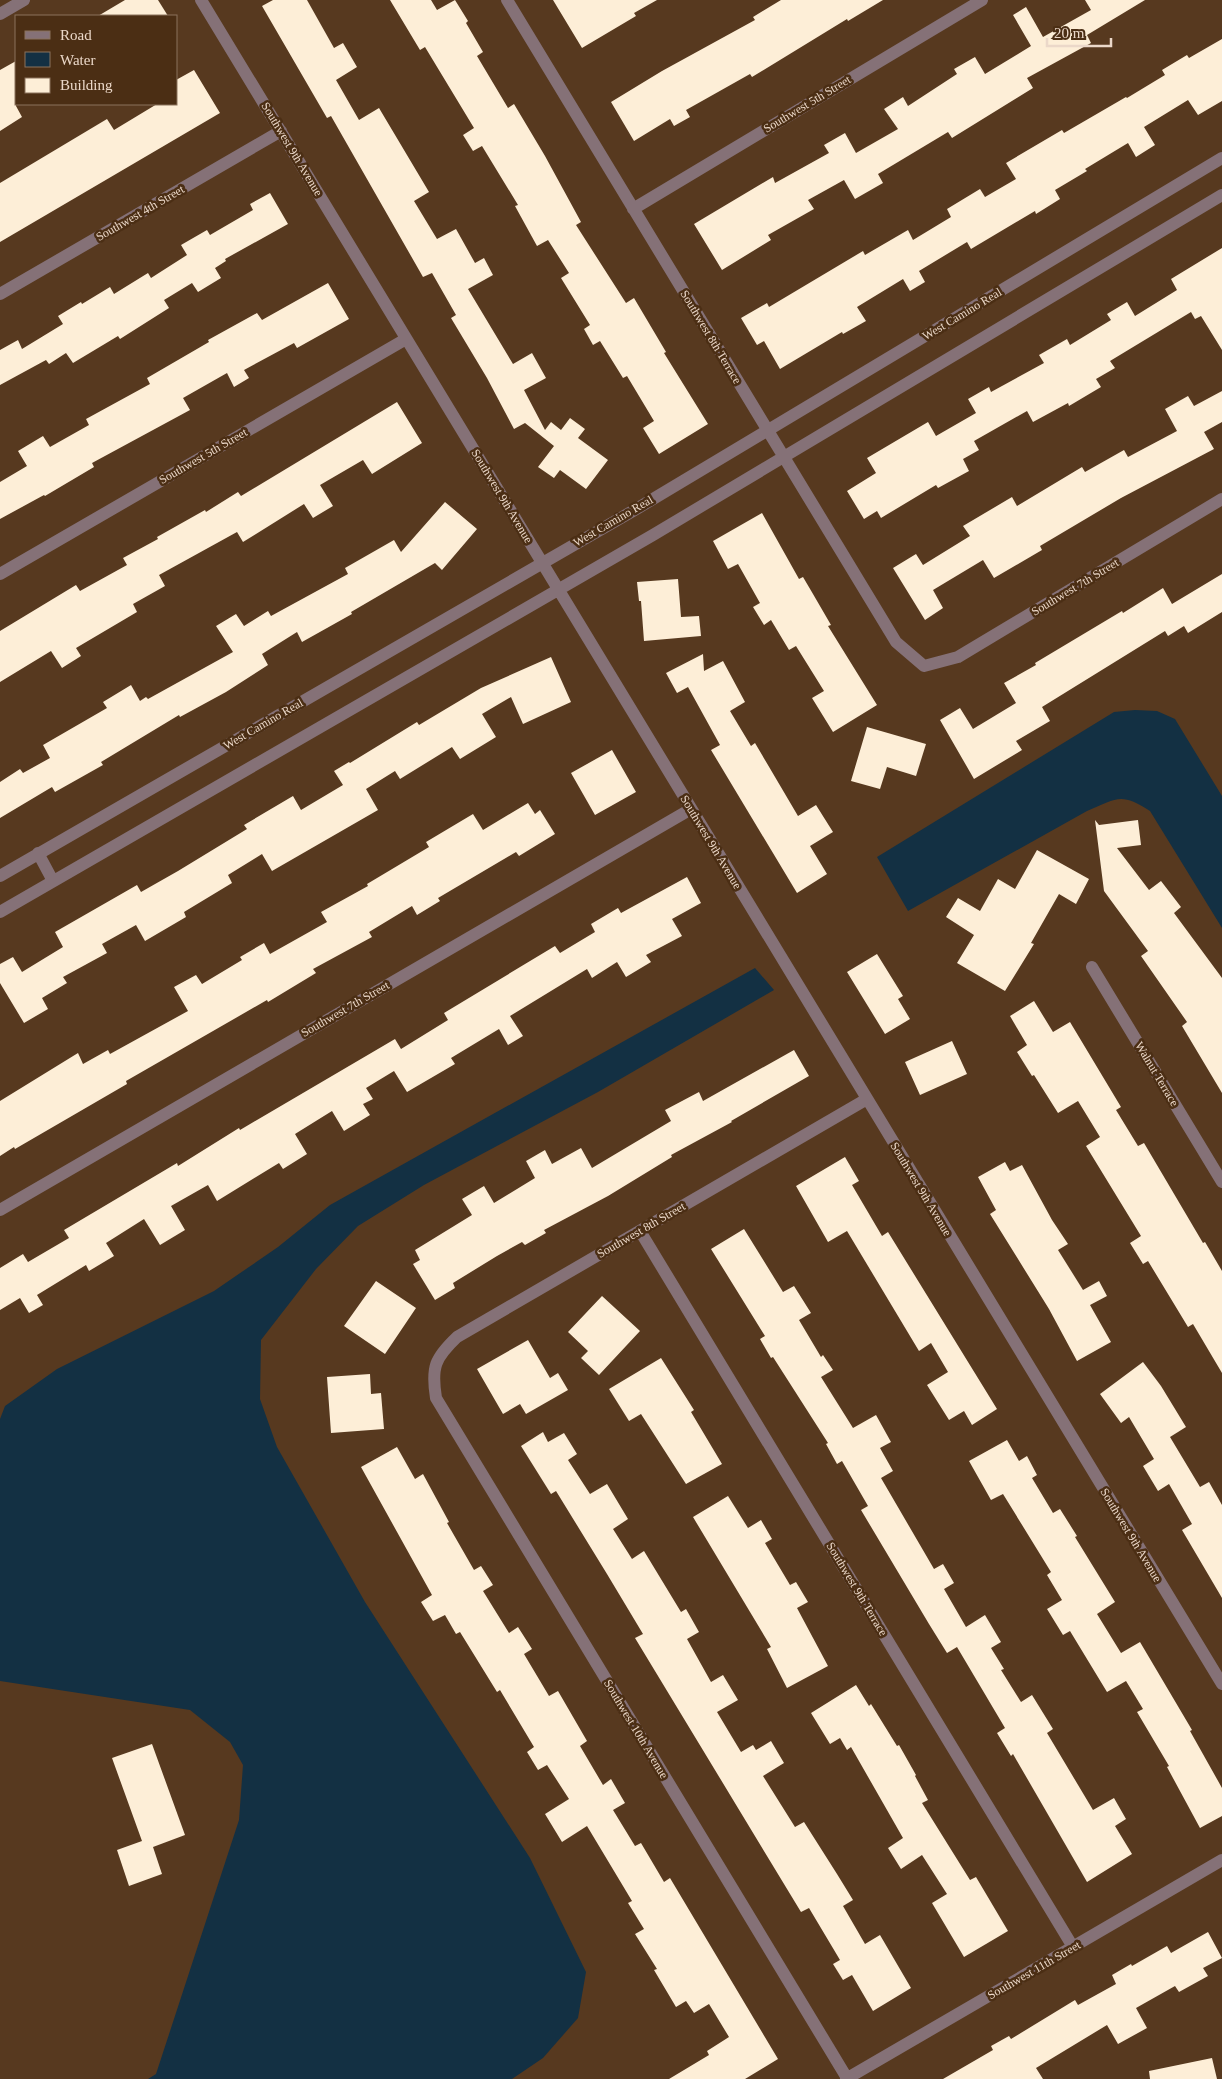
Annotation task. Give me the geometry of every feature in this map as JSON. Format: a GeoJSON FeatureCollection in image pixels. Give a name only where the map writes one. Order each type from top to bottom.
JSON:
{"type":"FeatureCollection","features":[{"type":"Feature","properties":{"kind":"street"},"geometry":{"type":"LineString","coordinates":[[0,14],[24,0]]}},
{"type":"Feature","properties":{"kind":"street","name":"Southwest 9th Avenue"},"geometry":{"type":"LineString","coordinates":[[201,0],[1222,1684]]}},
{"type":"Feature","properties":{"kind":"street","name":"Southwest 8th Terrace"},"geometry":{"type":"LineString","coordinates":[[507,0],[896,642],[924,666]]}},
{"type":"Feature","properties":{"kind":"street","name":"Southwest 5th Street"},"geometry":{"type":"LineString","coordinates":[[633,208],[982,0]]}},
{"type":"Feature","properties":{"kind":"street","name":"Southwest 4th Street"},"geometry":{"type":"LineString","coordinates":[[0,294],[281,131]]}},
{"type":"Feature","properties":{"kind":"street","name":"West Camino Real"},"geometry":{"type":"LineString","coordinates":[[0,876],[646,503],[1222,158]]}},
{"type":"Feature","properties":{"kind":"street"},"geometry":{"type":"LineString","coordinates":[[0,912],[653,535],[1222,195]]}},
{"type":"Feature","properties":{"kind":"street","name":"Southwest 5th Street"},"geometry":{"type":"LineString","coordinates":[[0,574],[406,339]]}},
{"type":"Feature","properties":{"kind":"street","name":"Southwest 7th Street"},"geometry":{"type":"LineString","coordinates":[[924,666],[958,658],[1222,499]]}},
{"type":"Feature","properties":{"kind":"street","name":"Southwest 7th Street"},"geometry":{"type":"LineString","coordinates":[[0,1210],[691,809]]}},
{"type":"Feature","properties":{"kind":"street"},"geometry":{"type":"LineString","coordinates":[[38,853],[53,881]]}},
{"type":"Feature","properties":{"kind":"street","name":"Walnut Terrace"},"geometry":{"type":"LineString","coordinates":[[1092,967],[1222,1182]]}},
{"type":"Feature","properties":{"kind":"street","name":"Southwest 8th Street"},"geometry":{"type":"LineString","coordinates":[[433,1377],[440,1353],[457,1337],[866,1099]]}},
{"type":"Feature","properties":{"kind":"street","name":"Southwest 9th Terrace"},"geometry":{"type":"LineString","coordinates":[[640,1231],[1073,1947]]}},
{"type":"Feature","properties":{"kind":"street","name":"Southwest 10th Avenue"},"geometry":{"type":"LineString","coordinates":[[433,1377],[436,1398],[846,2079]]}},
{"type":"Feature","properties":{"kind":"street","name":"Southwest 11th Street"},"geometry":{"type":"LineString","coordinates":[[846,2079],[1222,1860]]}},
{"type":"Feature","properties":{"kind":"water"},"geometry":{"type":"Polygon","coordinates":[[[1135,710],[1157,711],[1175,719],[1222,796],[1222,928],[1150,811],[1125,799],[1112,800],[1087,811],[908,911],[877,857],[1114,712],[1135,710]]]}},
{"type":"Feature","properties":{"kind":"water"},"geometry":{"type":"Polygon","coordinates":[[[755,968],[774,990],[598,1092],[424,1185],[358,1226],[316,1269],[261,1340],[260,1399],[277,1447],[365,1602],[530,1858],[586,1972],[578,2018],[543,2058],[512,2079],[148,2079],[156,2074],[239,1820],[243,1765],[230,1742],[190,1710],[0,1681],[0,1419],[5,1406],[57,1369],[214,1291],[278,1247],[330,1205],[755,968]]]}},
{"type":"Feature","properties":{"kind":"building"},"geometry":{"type":"Polygon","coordinates":[[[125,0],[158,0],[167,15],[100,15],[125,0]]]}},
{"type":"Feature","properties":{"kind":"building"},"geometry":{"type":"Polygon","coordinates":[[[273,0],[307,0],[334,48],[343,43],[357,67],[336,80],[359,120],[379,108],[429,192],[414,201],[437,239],[456,229],[475,263],[484,258],[493,275],[468,289],[513,364],[532,353],[546,378],[524,390],[545,430],[551,422],[561,430],[570,418],[585,429],[578,438],[608,460],[586,489],[560,470],[554,478],[538,467],[554,446],[525,423],[514,429],[487,378],[451,318],[456,315],[432,273],[423,277],[331,116],[327,118],[262,6],[273,0]]]}},
{"type":"Feature","properties":{"kind":"building"},"geometry":{"type":"Polygon","coordinates":[[[390,0],[431,0],[437,10],[455,0],[483,52],[477,56],[508,108],[514,104],[545,156],[581,222],[576,225],[626,303],[634,298],[666,352],[664,353],[708,424],[659,454],[643,428],[654,421],[627,376],[623,378],[600,341],[593,345],[584,329],[590,325],[561,278],[569,273],[548,240],[537,246],[515,206],[518,205],[482,146],[473,151],[463,135],[474,128],[425,47],[420,50],[390,0]]]}},
{"type":"Feature","properties":{"kind":"building"},"geometry":{"type":"Polygon","coordinates":[[[553,0],[657,0],[634,13],[636,16],[582,48],[553,0]]]}},
{"type":"Feature","properties":{"kind":"building"},"geometry":{"type":"Polygon","coordinates":[[[781,0],[883,0],[848,21],[847,19],[752,77],[750,74],[686,110],[690,117],[674,126],[670,119],[634,141],[611,102],[662,71],[755,20],[753,17],[781,0]]]}},
{"type":"Feature","properties":{"kind":"building"},"geometry":{"type":"Polygon","coordinates":[[[1085,0],[1145,0],[1087,35],[1091,43],[1027,78],[1033,88],[952,138],[948,132],[878,174],[883,183],[855,199],[844,180],[808,200],[814,209],[768,235],[771,240],[722,270],[694,224],[773,177],[775,183],[829,153],[824,145],[845,133],[856,153],[898,129],[884,109],[903,97],[908,106],[957,74],[954,69],[975,57],[985,74],[1031,46],[1013,15],[1026,7],[1043,37],[1091,10],[1085,0]]]}},
{"type":"Feature","properties":{"kind":"building"},"geometry":{"type":"Polygon","coordinates":[[[1222,39],[1222,101],[1198,115],[1188,100],[1144,127],[1155,145],[1136,157],[1128,143],[1055,190],[1060,199],[1036,214],[1035,211],[971,249],[967,242],[919,271],[925,282],[910,291],[903,279],[857,307],[866,321],[843,334],[842,332],[780,369],[764,341],[757,345],[741,318],[767,303],[769,307],[863,251],[865,255],[908,230],[913,240],[951,217],[947,209],[980,189],[985,197],[1016,179],[1006,163],[1062,130],[1064,133],[1127,98],[1165,75],[1162,70],[1187,55],[1189,58],[1222,39]]]}},
{"type":"Feature","properties":{"kind":"building"},"geometry":{"type":"Polygon","coordinates":[[[15,62],[15,105],[22,117],[0,131],[0,70],[15,62]]]}},
{"type":"Feature","properties":{"kind":"building"},"geometry":{"type":"Polygon","coordinates":[[[194,70],[220,113],[0,242],[0,183],[107,119],[114,130],[155,105],[178,105],[178,79],[194,70]]]}},
{"type":"Feature","properties":{"kind":"building"},"geometry":{"type":"Polygon","coordinates":[[[270,193],[288,224],[225,259],[226,261],[215,268],[221,278],[198,292],[192,283],[164,300],[169,308],[120,339],[118,336],[73,363],[66,353],[49,364],[46,360],[0,385],[0,350],[18,340],[22,349],[63,324],[58,316],[110,287],[114,294],[148,273],[151,278],[187,255],[181,245],[207,230],[210,235],[253,210],[250,204],[270,193]]]}},
{"type":"Feature","properties":{"kind":"building"},"geometry":{"type":"Polygon","coordinates":[[[1222,248],[1222,350],[1201,316],[1195,319],[1191,312],[1110,361],[1115,368],[1096,379],[1101,387],[1069,406],[1068,403],[1033,422],[1027,411],[974,441],[979,450],[963,459],[969,471],[938,488],[936,485],[881,518],[877,511],[864,519],[847,491],[876,473],[867,458],[928,422],[936,436],[976,413],[968,399],[989,387],[991,392],[1044,363],[1039,355],[1067,339],[1070,345],[1111,320],[1107,314],[1127,302],[1135,316],[1177,290],[1171,279],[1222,248]]]}},
{"type":"Feature","properties":{"kind":"building"},"geometry":{"type":"Polygon","coordinates":[[[328,283],[349,319],[297,348],[294,343],[244,370],[249,378],[234,387],[227,373],[183,398],[190,410],[92,463],[94,467],[45,496],[0,519],[0,482],[27,466],[18,451],[43,436],[50,447],[89,425],[86,419],[150,384],[147,378],[209,342],[208,340],[257,313],[262,320],[328,283]]]}},
{"type":"Feature","properties":{"kind":"building"},"geometry":{"type":"Polygon","coordinates":[[[1222,391],[1222,422],[1204,432],[1214,449],[1121,498],[1040,546],[1042,550],[994,578],[983,560],[933,590],[943,608],[925,620],[893,568],[916,554],[923,565],[970,536],[963,526],[1012,497],[1017,506],[1082,467],[1085,472],[1124,450],[1128,457],[1177,431],[1165,409],[1188,396],[1194,406],[1222,391]]]}},
{"type":"Feature","properties":{"kind":"building"},"geometry":{"type":"Polygon","coordinates":[[[397,402],[422,443],[372,474],[363,460],[320,485],[333,506],[313,518],[304,504],[243,542],[237,532],[159,575],[165,586],[133,604],[137,612],[76,648],[81,656],[62,668],[51,651],[0,682],[0,631],[76,585],[80,591],[127,565],[123,558],[158,539],[157,537],[205,510],[206,512],[238,492],[241,496],[397,402]]]}},
{"type":"Feature","properties":{"kind":"building"},"geometry":{"type":"Polygon","coordinates":[[[445,502],[477,529],[442,570],[435,563],[302,642],[297,632],[262,654],[268,665],[226,692],[180,717],[179,715],[101,762],[103,765],[55,792],[52,787],[0,818],[0,782],[20,769],[23,773],[50,758],[43,745],[107,708],[103,702],[131,685],[140,701],[146,697],[148,699],[233,652],[216,626],[236,614],[244,626],[268,611],[271,616],[348,574],[345,568],[394,540],[401,552],[445,502]]]}},
{"type":"Feature","properties":{"kind":"building"},"geometry":{"type":"Polygon","coordinates":[[[762,513],[799,579],[803,577],[831,625],[828,626],[877,705],[833,732],[812,698],[824,691],[796,646],[789,650],[771,620],[764,625],[753,607],[760,603],[738,564],[728,569],[713,541],[762,513]]]}},
{"type":"Feature","properties":{"kind":"building"},"geometry":{"type":"Polygon","coordinates":[[[1222,574],[1222,612],[1188,633],[1184,626],[1168,636],[1165,631],[1042,707],[1050,721],[1016,741],[1022,750],[974,779],[940,720],[960,708],[973,729],[1016,703],[1004,683],[1036,665],[1035,663],[1163,588],[1172,604],[1222,574]]]}},
{"type":"Feature","properties":{"kind":"building"},"geometry":{"type":"Polygon","coordinates":[[[678,579],[681,617],[699,616],[701,636],[644,641],[641,601],[639,601],[637,582],[678,579]]]}},
{"type":"Feature","properties":{"kind":"building"},"geometry":{"type":"Polygon","coordinates":[[[703,654],[704,671],[723,661],[745,702],[730,711],[751,746],[755,743],[798,816],[816,805],[833,832],[810,846],[827,874],[797,893],[711,750],[720,745],[688,687],[677,693],[666,673],[703,654]]]}},
{"type":"Feature","properties":{"kind":"building"},"geometry":{"type":"Polygon","coordinates":[[[551,657],[571,702],[523,724],[511,697],[482,714],[496,737],[460,759],[452,747],[400,779],[395,771],[366,789],[378,810],[272,871],[262,854],[228,875],[232,883],[184,912],[186,917],[145,941],[136,925],[102,944],[107,953],[63,977],[67,983],[42,998],[48,1009],[24,1023],[0,983],[0,964],[13,957],[22,972],[63,947],[55,932],[137,885],[141,892],[178,871],[247,829],[244,825],[293,796],[301,810],[343,785],[334,771],[417,722],[419,725],[481,688],[551,657]]]}},
{"type":"Feature","properties":{"kind":"building"},"geometry":{"type":"Polygon","coordinates":[[[867,727],[926,744],[916,776],[887,767],[880,789],[851,781],[867,727]]]}},
{"type":"Feature","properties":{"kind":"building"},"geometry":{"type":"Polygon","coordinates":[[[612,750],[636,792],[595,815],[571,773],[612,750]]]}},
{"type":"Feature","properties":{"kind":"building"},"geometry":{"type":"Polygon","coordinates":[[[528,803],[535,814],[540,810],[555,834],[519,856],[516,852],[438,898],[440,901],[417,915],[412,906],[369,932],[372,937],[313,969],[316,973],[126,1081],[127,1084],[0,1156],[0,1101],[78,1053],[83,1064],[108,1050],[110,1054],[188,1011],[174,987],[196,975],[202,984],[242,960],[240,957],[264,943],[270,954],[327,922],[321,912],[368,886],[367,884],[429,847],[426,842],[473,814],[483,830],[528,803]]]}},
{"type":"Feature","properties":{"kind":"building"},"geometry":{"type":"Polygon","coordinates":[[[1095,820],[1099,825],[1138,820],[1141,845],[1117,848],[1149,890],[1161,881],[1181,907],[1174,913],[1222,978],[1222,1093],[1182,1026],[1187,1022],[1141,956],[1148,951],[1104,891],[1095,820]]]}},
{"type":"Feature","properties":{"kind":"building"},"geometry":{"type":"Polygon","coordinates":[[[1037,850],[1089,879],[1076,904],[1059,894],[1031,943],[1034,944],[1005,991],[957,963],[974,935],[946,917],[958,898],[980,911],[998,879],[1015,889],[1037,850]]]}},
{"type":"Feature","properties":{"kind":"building"},"geometry":{"type":"Polygon","coordinates":[[[687,877],[701,903],[672,919],[682,936],[646,955],[651,962],[626,977],[617,962],[592,978],[587,969],[510,1016],[523,1036],[508,1045],[499,1029],[451,1058],[455,1064],[407,1092],[394,1071],[366,1088],[373,1099],[363,1104],[370,1115],[344,1131],[332,1111],[295,1134],[307,1154],[283,1169],[279,1163],[217,1201],[208,1185],[171,1206],[185,1230],[160,1245],[144,1219],[106,1243],[114,1256],[89,1271],[86,1265],[37,1295],[43,1305],[29,1313],[20,1298],[0,1310],[0,1268],[23,1254],[28,1262],[69,1238],[64,1230],[177,1163],[178,1166],[239,1128],[240,1130],[395,1039],[401,1049],[448,1020],[444,1013],[555,946],[560,953],[595,932],[591,924],[618,908],[621,913],[687,877]]]}},
{"type":"Feature","properties":{"kind":"building"},"geometry":{"type":"Polygon","coordinates":[[[877,954],[903,996],[898,999],[910,1019],[885,1034],[847,972],[877,954]]]}},
{"type":"Feature","properties":{"kind":"building"},"geometry":{"type":"Polygon","coordinates":[[[1034,1001],[1053,1032],[1070,1022],[1121,1107],[1116,1110],[1138,1146],[1144,1143],[1203,1243],[1205,1242],[1222,1271],[1222,1373],[1193,1324],[1188,1327],[1148,1261],[1143,1264],[1130,1243],[1141,1236],[1086,1146],[1100,1137],[1078,1101],[1058,1113],[1017,1052],[1027,1045],[1010,1016],[1034,1001]]]}},
{"type":"Feature","properties":{"kind":"building"},"geometry":{"type":"Polygon","coordinates":[[[952,1041],[967,1074],[920,1095],[905,1062],[952,1041]]]}},
{"type":"Feature","properties":{"kind":"building"},"geometry":{"type":"Polygon","coordinates":[[[794,1050],[809,1076],[732,1122],[671,1155],[672,1157],[608,1196],[544,1230],[546,1233],[525,1245],[522,1242],[497,1256],[453,1283],[455,1288],[435,1300],[413,1264],[420,1260],[415,1250],[472,1215],[462,1199],[484,1186],[494,1203],[535,1178],[526,1161],[545,1150],[552,1164],[581,1148],[592,1168],[671,1121],[665,1110],[699,1092],[703,1101],[794,1050]]]}},
{"type":"Feature","properties":{"kind":"building"},"geometry":{"type":"Polygon","coordinates":[[[845,1157],[859,1181],[852,1185],[882,1236],[888,1232],[997,1409],[972,1425],[964,1411],[949,1420],[927,1385],[948,1372],[931,1343],[919,1351],[847,1231],[828,1242],[796,1186],[845,1157]]]}},
{"type":"Feature","properties":{"kind":"building"},"geometry":{"type":"Polygon","coordinates":[[[1005,1162],[1010,1171],[1022,1165],[1052,1220],[1068,1244],[1058,1250],[1083,1290],[1099,1281],[1107,1296],[1090,1305],[1111,1342],[1077,1361],[1049,1309],[990,1214],[996,1210],[978,1177],[1005,1162]]]}},
{"type":"Feature","properties":{"kind":"building"},"geometry":{"type":"Polygon","coordinates":[[[744,1229],[783,1292],[794,1286],[811,1313],[799,1320],[821,1357],[823,1355],[833,1370],[821,1377],[853,1428],[876,1415],[891,1442],[880,1448],[893,1471],[881,1478],[934,1569],[943,1564],[954,1583],[944,1589],[966,1627],[985,1615],[1001,1642],[991,1648],[1004,1669],[1001,1670],[1021,1702],[1032,1695],[1053,1729],[1047,1733],[1093,1810],[1114,1798],[1126,1819],[1115,1826],[1132,1854],[1087,1882],[1013,1754],[1011,1756],[997,1733],[1005,1728],[957,1647],[947,1653],[929,1624],[861,1510],[868,1506],[842,1461],[837,1464],[826,1444],[828,1443],[773,1357],[771,1358],[760,1339],[765,1336],[711,1249],[744,1229]]]}},
{"type":"Feature","properties":{"kind":"building"},"geometry":{"type":"Polygon","coordinates":[[[376,1281],[416,1308],[385,1354],[344,1326],[376,1281]]]}},
{"type":"Feature","properties":{"kind":"building"},"geometry":{"type":"Polygon","coordinates":[[[602,1296],[640,1331],[599,1375],[581,1358],[588,1351],[568,1332],[602,1296]]]}},
{"type":"Feature","properties":{"kind":"building"},"geometry":{"type":"Polygon","coordinates":[[[528,1340],[550,1378],[558,1373],[568,1390],[526,1414],[520,1404],[503,1414],[477,1369],[528,1340]]]}},
{"type":"Feature","properties":{"kind":"building"},"geometry":{"type":"Polygon","coordinates":[[[661,1358],[694,1410],[691,1412],[722,1464],[686,1484],[641,1414],[629,1421],[609,1389],[661,1358]]]}},
{"type":"Feature","properties":{"kind":"building"},"geometry":{"type":"Polygon","coordinates":[[[1143,1362],[1161,1386],[1186,1427],[1170,1437],[1200,1487],[1209,1482],[1222,1505],[1222,1598],[1182,1530],[1192,1524],[1169,1484],[1158,1491],[1143,1466],[1154,1459],[1129,1417],[1121,1423],[1100,1394],[1143,1362]]]}},
{"type":"Feature","properties":{"kind":"building"},"geometry":{"type":"Polygon","coordinates":[[[370,1374],[371,1394],[381,1393],[384,1429],[331,1433],[327,1377],[370,1374]]]}},
{"type":"Feature","properties":{"kind":"building"},"geometry":{"type":"Polygon","coordinates":[[[543,1432],[548,1442],[564,1433],[577,1454],[568,1460],[590,1494],[607,1484],[628,1519],[613,1529],[632,1559],[644,1551],[681,1612],[686,1609],[699,1632],[687,1639],[711,1682],[723,1675],[738,1700],[717,1712],[741,1752],[753,1745],[756,1750],[771,1741],[784,1763],[763,1776],[795,1827],[804,1822],[853,1900],[843,1906],[865,1944],[880,1935],[911,1988],[873,2011],[852,1975],[843,1980],[833,1964],[840,1960],[809,1908],[801,1912],[635,1638],[643,1634],[607,1574],[556,1491],[551,1494],[521,1446],[543,1432]]]}},
{"type":"Feature","properties":{"kind":"building"},"geometry":{"type":"Polygon","coordinates":[[[1007,1440],[1019,1461],[1027,1456],[1037,1475],[1032,1478],[1053,1513],[1060,1509],[1115,1602],[1097,1614],[1121,1653],[1140,1642],[1192,1730],[1190,1731],[1222,1788],[1222,1816],[1200,1828],[1167,1767],[1169,1766],[1137,1712],[1143,1709],[1126,1681],[1107,1692],[1070,1631],[1063,1635],[1047,1609],[1062,1600],[1047,1575],[1051,1572],[1003,1494],[991,1500],[969,1461],[1007,1440]]]}},
{"type":"Feature","properties":{"kind":"building"},"geometry":{"type":"Polygon","coordinates":[[[397,1447],[415,1479],[423,1474],[449,1522],[447,1523],[474,1570],[481,1566],[493,1585],[483,1591],[509,1633],[518,1627],[532,1649],[524,1654],[549,1696],[558,1691],[587,1741],[580,1746],[603,1785],[611,1779],[625,1803],[613,1810],[635,1846],[641,1843],[664,1882],[670,1878],[778,2059],[745,2079],[669,2079],[709,2055],[707,2051],[729,2037],[709,2004],[694,2013],[686,2001],[676,2007],[654,1970],[657,1969],[635,1934],[644,1929],[628,1903],[632,1901],[587,1826],[562,1842],[545,1814],[569,1799],[547,1765],[538,1770],[527,1752],[534,1747],[500,1690],[497,1692],[460,1632],[456,1634],[445,1615],[433,1621],[421,1602],[432,1595],[361,1467],[397,1447]]]}},
{"type":"Feature","properties":{"kind":"building"},"geometry":{"type":"Polygon","coordinates":[[[728,1496],[748,1528],[761,1520],[772,1539],[765,1543],[790,1585],[796,1582],[808,1602],[797,1608],[828,1666],[787,1688],[767,1649],[771,1647],[693,1517],[728,1496]]]}},
{"type":"Feature","properties":{"kind":"building"},"geometry":{"type":"Polygon","coordinates":[[[856,1685],[869,1706],[871,1704],[897,1746],[899,1745],[916,1775],[928,1800],[922,1803],[970,1880],[976,1877],[1008,1931],[964,1957],[932,1903],[947,1894],[922,1855],[901,1869],[888,1848],[903,1838],[851,1747],[847,1750],[840,1738],[830,1744],[811,1713],[856,1685]]]}},
{"type":"Feature","properties":{"kind":"building"},"geometry":{"type":"Polygon","coordinates":[[[152,1744],[185,1835],[153,1847],[162,1874],[129,1886],[117,1850],[142,1841],[112,1758],[152,1744]]]}},
{"type":"Feature","properties":{"kind":"building"},"geometry":{"type":"Polygon","coordinates":[[[1208,1932],[1222,1958],[1203,1968],[1208,1976],[1179,1992],[1175,1986],[1136,2008],[1147,2028],[1118,2044],[1107,2025],[1036,2068],[1043,2079],[943,2079],[993,2050],[991,2046],[1009,2036],[1011,2039],[1075,2000],[1078,2005],[1116,1984],[1112,1975],[1131,1964],[1132,1966],[1167,1946],[1171,1953],[1208,1932]]]}},
{"type":"Feature","properties":{"kind":"building"},"geometry":{"type":"Polygon","coordinates":[[[1212,2058],[1217,2079],[1150,2079],[1149,2071],[1212,2058]]]}}]}
